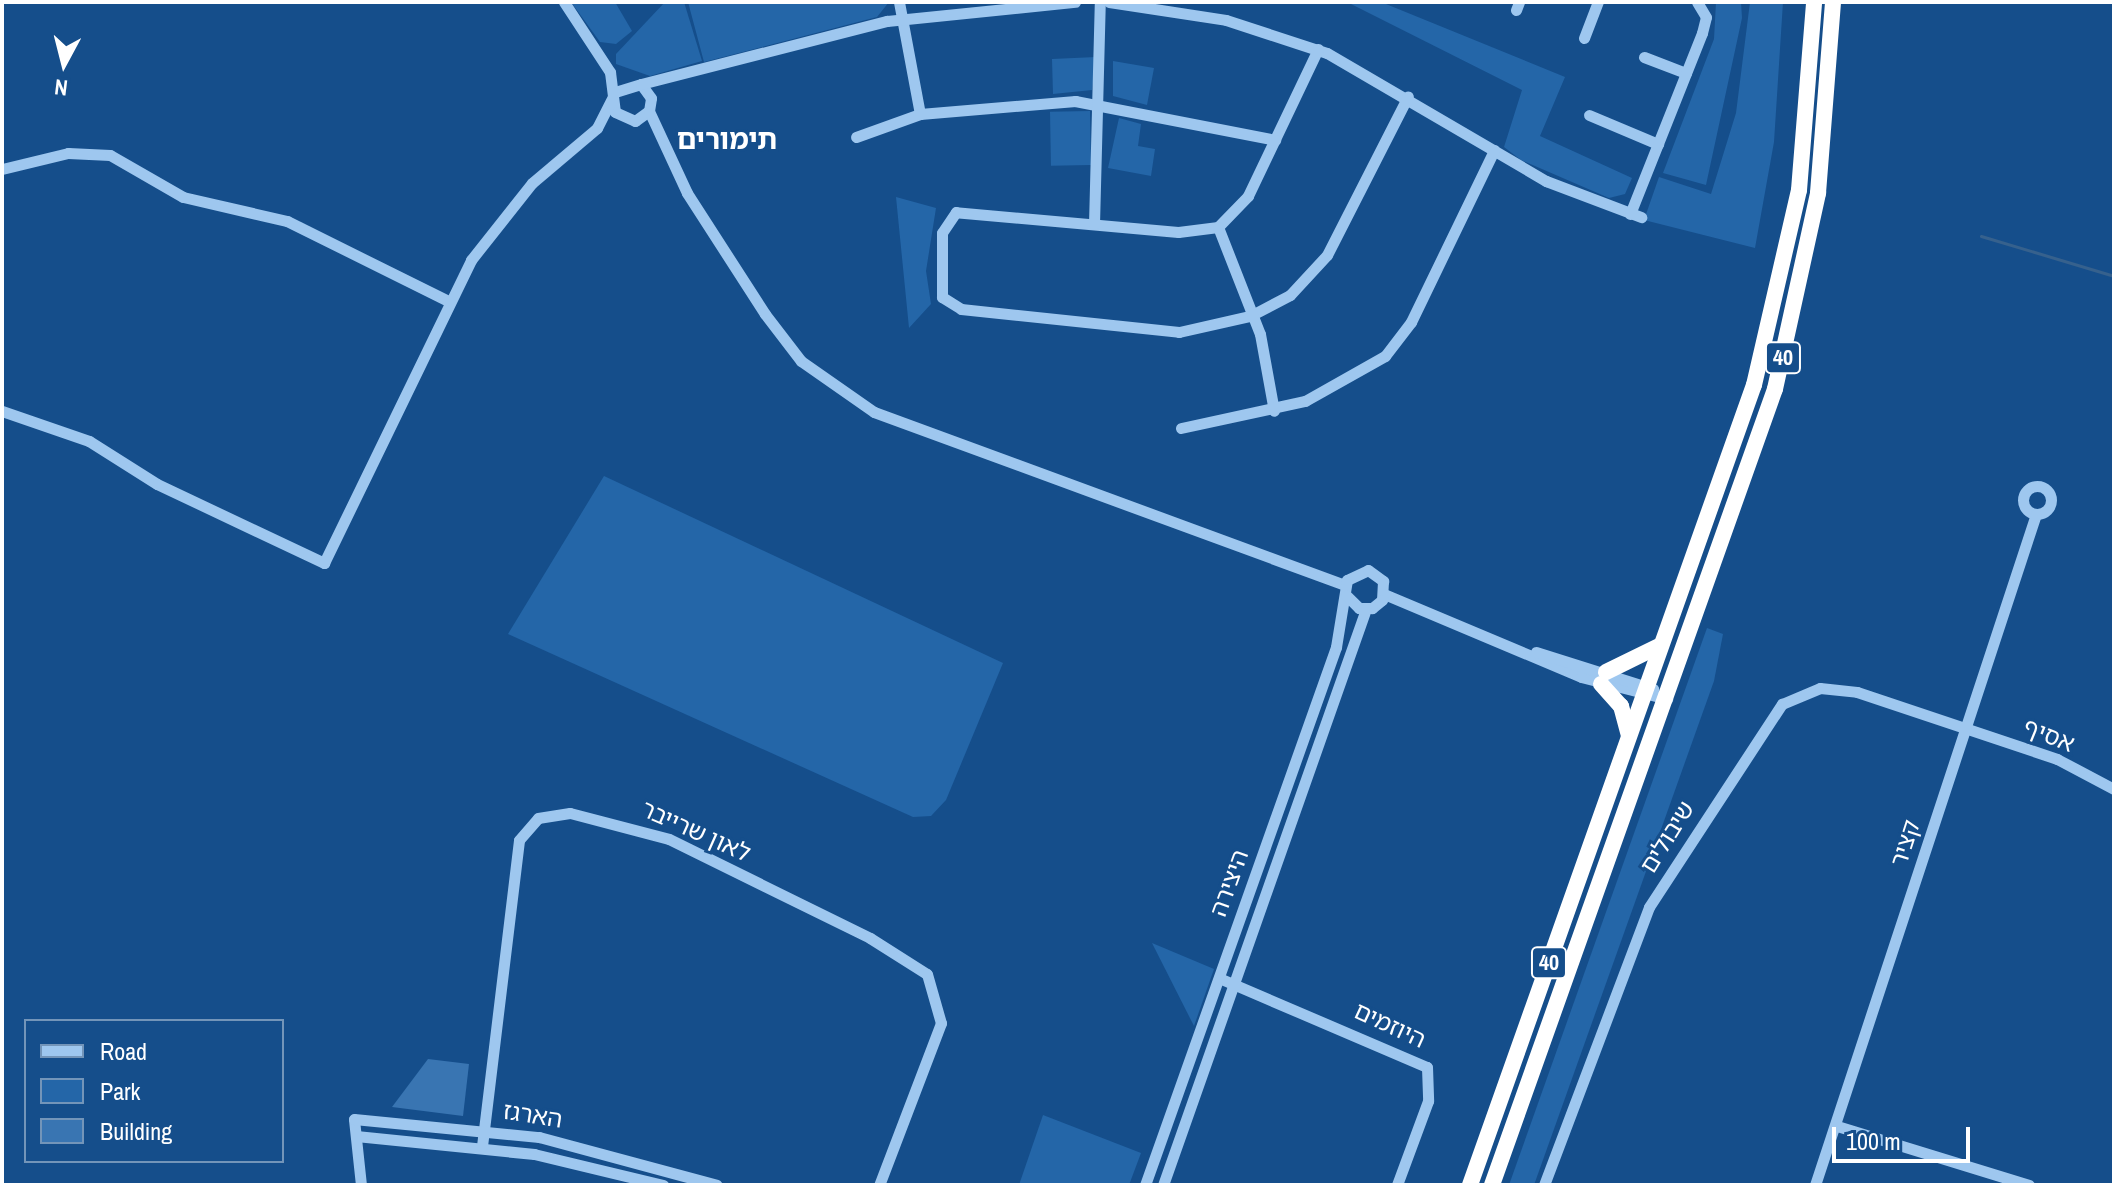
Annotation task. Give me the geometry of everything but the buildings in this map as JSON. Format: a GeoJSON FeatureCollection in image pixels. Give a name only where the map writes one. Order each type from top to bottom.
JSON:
{"type":"FeatureCollection","features":[{"type":"Feature","properties":{"kind":"highway","name":"40"},"geometry":{"type":"LineString","coordinates":[[1470,1185],[1741,428],[1784,272],[1805,141],[1814,2]]}},
{"type":"Feature","properties":{"kind":"highway","name":"40"},"geometry":{"type":"LineString","coordinates":[[1492,1185],[1749,472],[1795,312],[1818,193],[1833,2]]}},
{"type":"Feature","properties":{"kind":"highway"},"geometry":{"type":"LineString","coordinates":[[1628,741],[1624,711],[1604,678],[1637,663],[1664,640]]}},
{"type":"Feature","properties":{"kind":"street"},"geometry":{"type":"LineString","coordinates":[[564,2],[604,61],[613,95],[629,121],[658,140]]}},
{"type":"Feature","properties":{"kind":"street"},"geometry":{"type":"LineString","coordinates":[[899,2],[920,114]]}},
{"type":"Feature","properties":{"kind":"street"},"geometry":{"type":"LineString","coordinates":[[2,411],[89,441],[157,484],[324,563],[448,301],[491,229],[597,128],[613,95],[636,83],[668,83],[801,40],[901,19],[1075,2]]}},
{"type":"Feature","properties":{"kind":"street"},"geometry":{"type":"LineString","coordinates":[[1094,224],[1101,102],[1100,2]]}},
{"type":"Feature","properties":{"kind":"street"},"geometry":{"type":"LineString","coordinates":[[1109,2],[1226,20],[1318,49],[1408,96],[1546,181],[1635,215],[1706,17],[1697,2]]}},
{"type":"Feature","properties":{"kind":"street"},"geometry":{"type":"LineString","coordinates":[[1584,38],[1598,2]]}},
{"type":"Feature","properties":{"kind":"street"},"geometry":{"type":"LineString","coordinates":[[1318,49],[1248,196],[1218,227],[1178,232],[949,214],[940,245],[942,297],[961,309],[1179,332],[1253,315],[1290,295],[1322,262],[1408,96]]}},
{"type":"Feature","properties":{"kind":"street"},"geometry":{"type":"LineString","coordinates":[[1644,57],[1686,73]]}},
{"type":"Feature","properties":{"kind":"street"},"geometry":{"type":"LineString","coordinates":[[604,61],[636,83],[650,108],[658,140],[801,361],[874,412],[1320,573],[1347,585],[1366,609],[1384,594]]}},
{"type":"Feature","properties":{"kind":"street"},"geometry":{"type":"LineString","coordinates":[[597,128],[629,121],[650,108],[668,83]]}},
{"type":"Feature","properties":{"kind":"street"},"geometry":{"type":"LineString","coordinates":[[856,137],[920,114],[1101,102],[1275,140]]}},
{"type":"Feature","properties":{"kind":"street"},"geometry":{"type":"LineString","coordinates":[[1589,115],[1658,144]]}},
{"type":"Feature","properties":{"kind":"street"},"geometry":{"type":"LineString","coordinates":[[1181,428],[1274,411],[1325,392],[1396,346],[1494,150]]}},
{"type":"Feature","properties":{"kind":"street"},"geometry":{"type":"LineString","coordinates":[[2,169],[68,153],[110,155],[183,197],[287,221],[448,301]]}},
{"type":"Feature","properties":{"kind":"street"},"geometry":{"type":"LineString","coordinates":[[1218,227],[1253,315],[1274,411]]}},
{"type":"Feature","properties":{"kind":"street","name":"קציר"},"geometry":{"type":"LineString","coordinates":[[1815,1185],[1837,1126],[2036,514]]}},
{"type":"Feature","properties":{"kind":"street"},"geometry":{"type":"LineString","coordinates":[[1347,585],[1374,572],[1384,594],[1508,645],[1667,699]]}},
{"type":"Feature","properties":{"kind":"street","name":"היצירה"},"geometry":{"type":"LineString","coordinates":[[1145,1185],[1336,647],[1347,585]]}},
{"type":"Feature","properties":{"kind":"street","name":"היצירה"},"geometry":{"type":"LineString","coordinates":[[1163,1185],[1366,609]]}},
{"type":"Feature","properties":{"kind":"street","name":"שיבולים"},"geometry":{"type":"LineString","coordinates":[[1544,1185],[1649,907],[1782,704],[1838,688],[1966,727]]}},
{"type":"Feature","properties":{"kind":"street","name":"אסיף"},"geometry":{"type":"LineString","coordinates":[[1966,727],[2114,789]]}},
{"type":"Feature","properties":{"kind":"street","name":"לאון שרייבר"},"geometry":{"type":"LineString","coordinates":[[482,1146],[519,840],[538,818],[593,816],[669,839],[890,948],[927,974],[941,1023],[879,1185]]}},
{"type":"Feature","properties":{"kind":"street","name":"היוזמים"},"geometry":{"type":"LineString","coordinates":[[1219,978],[1427,1067],[1428,1101],[1397,1185]]}},
{"type":"Feature","properties":{"kind":"street","name":"הארגז"},"geometry":{"type":"LineString","coordinates":[[361,1185],[354,1119],[484,1130],[609,1152],[717,1185]]}},
{"type":"Feature","properties":{"kind":"street"},"geometry":{"type":"LineString","coordinates":[[1837,1126],[2029,1185]]}},
{"type":"Feature","properties":{"kind":"street","name":"הארגז"},"geometry":{"type":"LineString","coordinates":[[356,1136],[482,1146],[663,1185]]}},
{"type":"Feature","properties":{"kind":"green space"},"geometry":{"type":"Polygon","coordinates":[[[571,2],[615,2],[632,31],[616,44],[600,42],[571,2]]]}},
{"type":"Feature","properties":{"kind":"green space"},"geometry":{"type":"Polygon","coordinates":[[[665,2],[684,2],[702,61],[650,76],[616,64],[616,54],[665,2]]]}},
{"type":"Feature","properties":{"kind":"green space"},"geometry":{"type":"Polygon","coordinates":[[[688,2],[889,2],[877,17],[704,62],[688,2]]]}},
{"type":"Feature","properties":{"kind":"green space"},"geometry":{"type":"Polygon","coordinates":[[[1347,2],[1381,2],[1565,77],[1540,136],[1632,178],[1625,194],[1609,198],[1521,160],[1504,147],[1522,90],[1347,2]]]}},
{"type":"Feature","properties":{"kind":"green space"},"geometry":{"type":"Polygon","coordinates":[[[1716,2],[1741,2],[1742,18],[1706,185],[1663,173],[1714,39],[1716,2]]]}},
{"type":"Feature","properties":{"kind":"green space"},"geometry":{"type":"Polygon","coordinates":[[[1750,2],[1783,2],[1774,142],[1755,248],[1644,220],[1659,177],[1711,194],[1736,113],[1750,2]]]}},
{"type":"Feature","properties":{"kind":"green space"},"geometry":{"type":"Polygon","coordinates":[[[1096,57],[1092,90],[1053,94],[1052,59],[1096,57]]]}},
{"type":"Feature","properties":{"kind":"green space"},"geometry":{"type":"Polygon","coordinates":[[[1113,61],[1154,68],[1147,105],[1113,96],[1113,61]]]}},
{"type":"Feature","properties":{"kind":"green space"},"geometry":{"type":"Polygon","coordinates":[[[1090,111],[1091,165],[1051,166],[1050,112],[1090,111]]]}},
{"type":"Feature","properties":{"kind":"green space"},"geometry":{"type":"Polygon","coordinates":[[[1119,118],[1141,124],[1138,146],[1155,149],[1151,176],[1108,168],[1119,118]]]}},
{"type":"Feature","properties":{"kind":"green space"},"geometry":{"type":"Polygon","coordinates":[[[896,197],[936,208],[926,271],[931,304],[909,328],[896,197]]]}},
{"type":"Feature","properties":{"kind":"green space"},"geometry":{"type":"Polygon","coordinates":[[[604,476],[1003,663],[946,800],[931,816],[913,817],[508,634],[604,476]]]}},
{"type":"Feature","properties":{"kind":"green space"},"geometry":{"type":"Polygon","coordinates":[[[1707,628],[1723,634],[1714,681],[1534,1185],[1509,1185],[1707,628]]]}},
{"type":"Feature","properties":{"kind":"green space"},"geometry":{"type":"Polygon","coordinates":[[[1152,943],[1214,969],[1194,1026],[1152,943]]]}},
{"type":"Feature","properties":{"kind":"green space"},"geometry":{"type":"Polygon","coordinates":[[[1043,1115],[1141,1153],[1129,1185],[1019,1185],[1043,1115]]]}},
{"type":"Feature","properties":{"kind":"waterway"},"geometry":{"type":"LineString","coordinates":[[1981,236],[2114,276]]}},
{"type":"Feature","properties":{"kind":"district","name":"תימורים"},"geometry":{"type":"Point","coordinates":[727,139]}}]}
